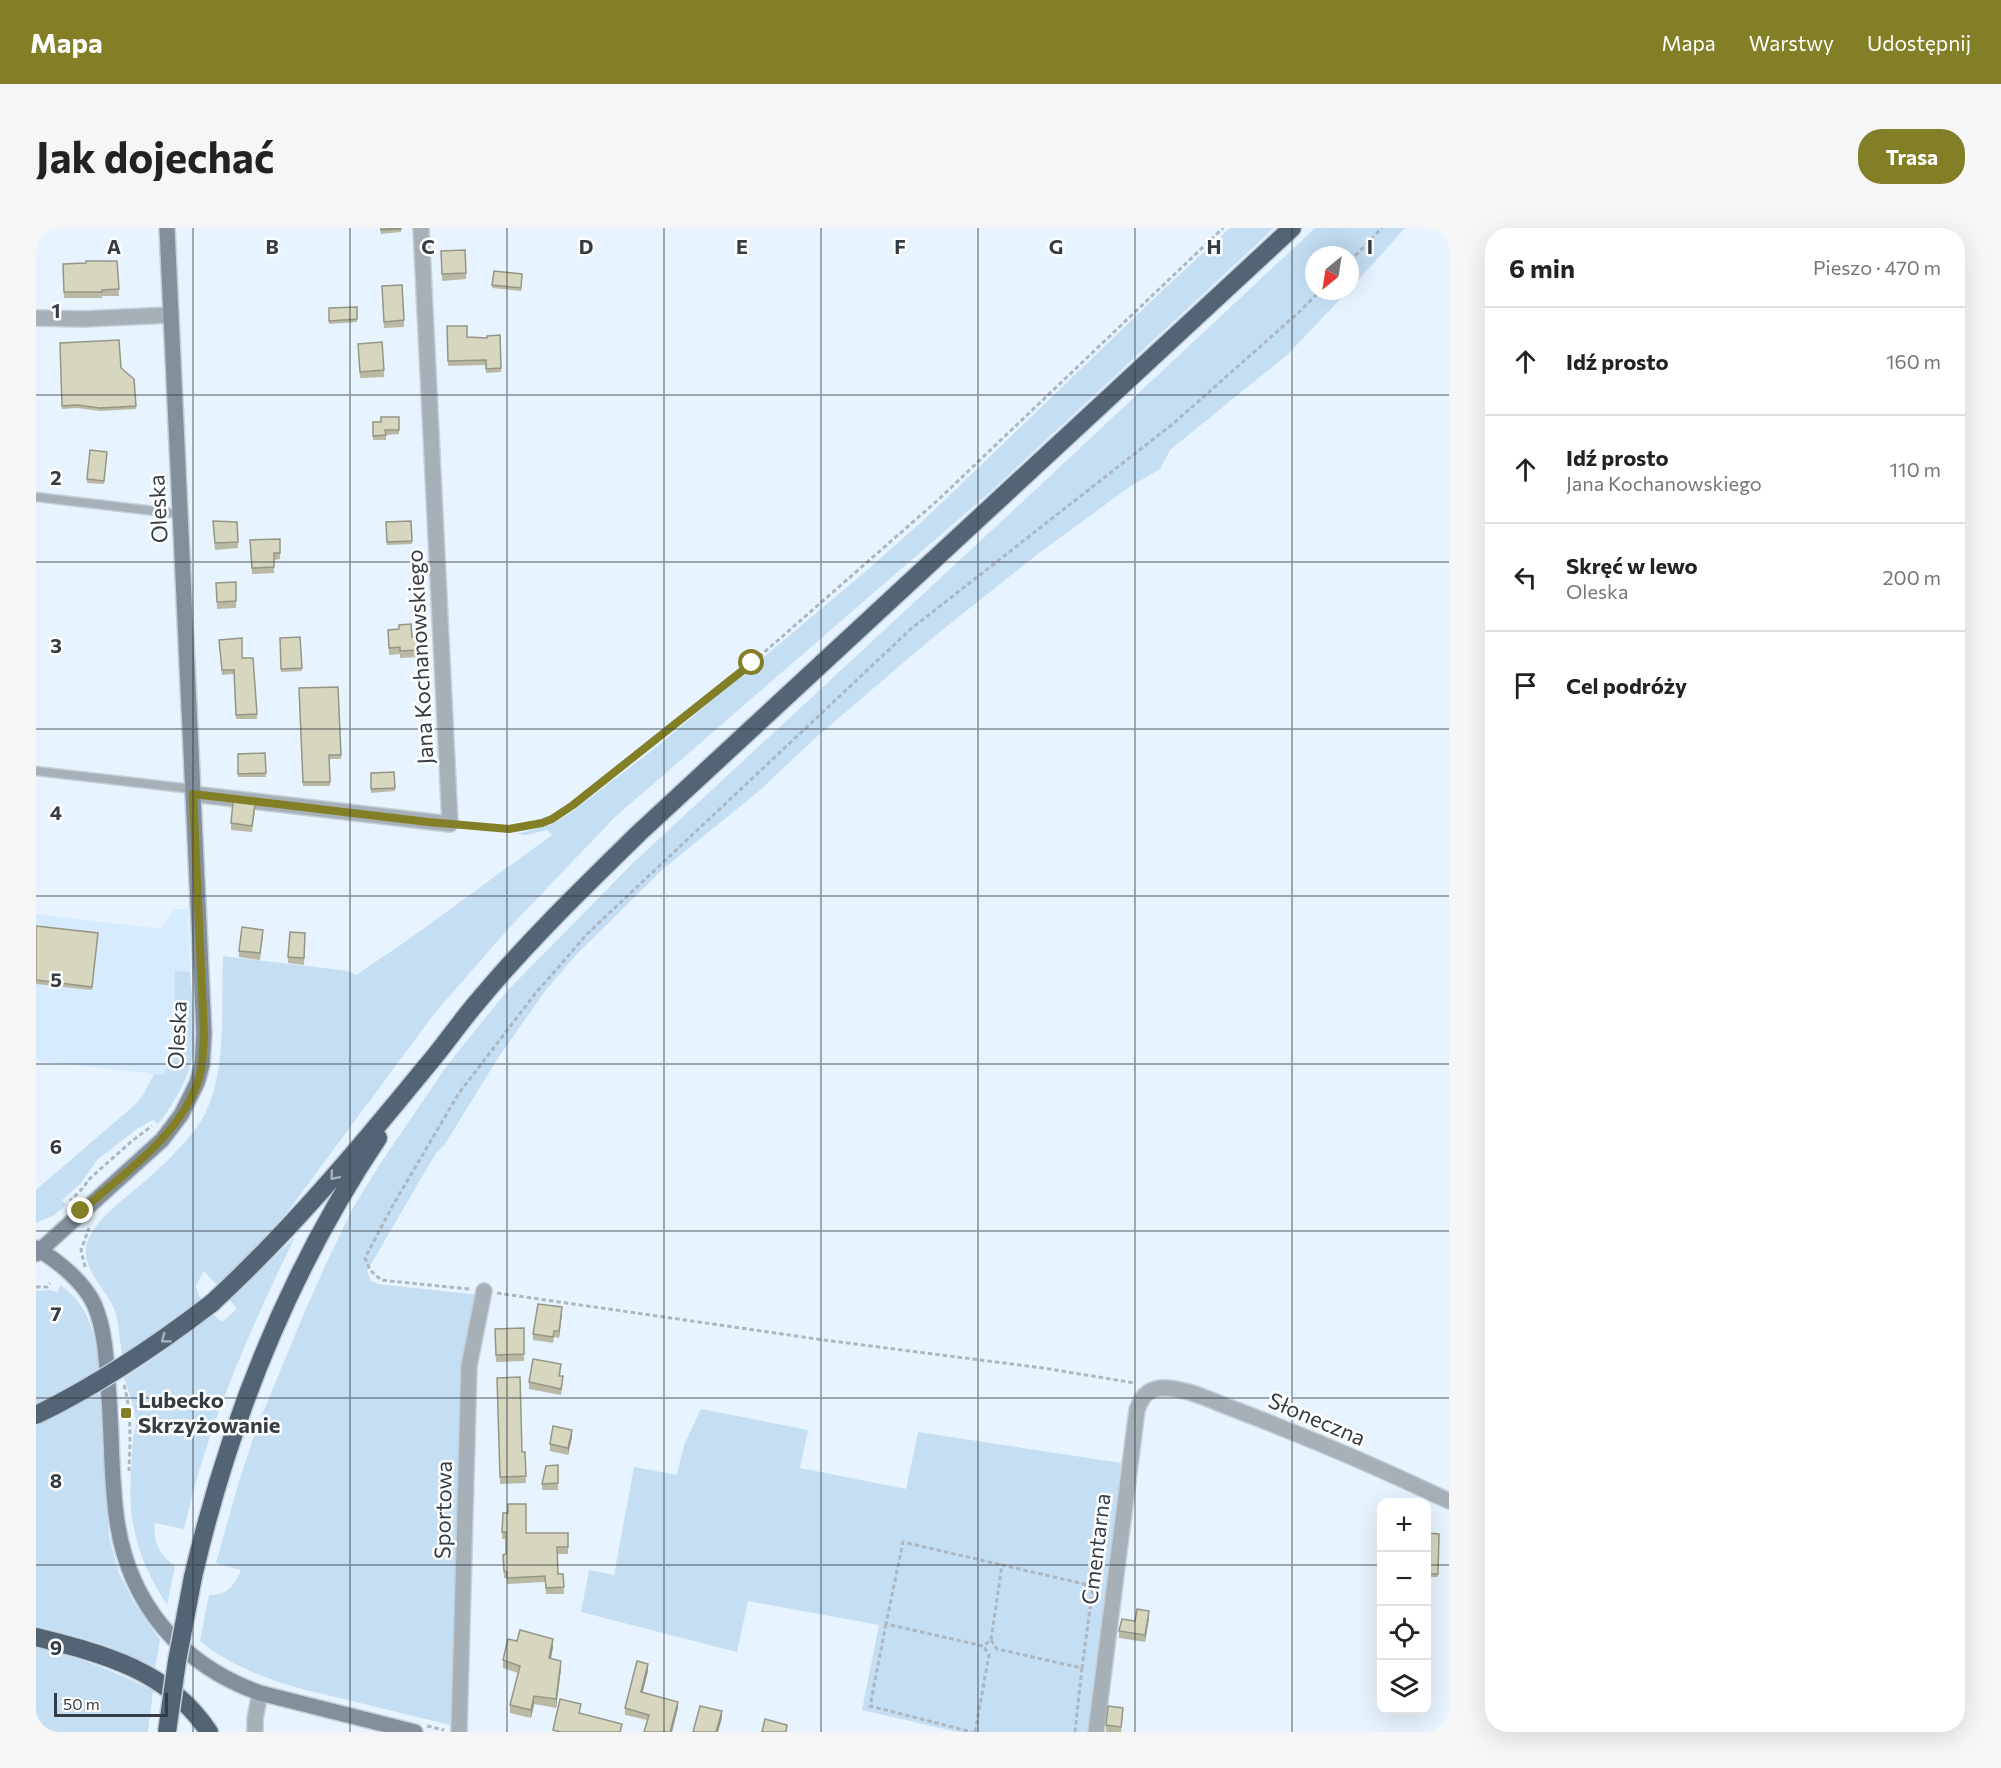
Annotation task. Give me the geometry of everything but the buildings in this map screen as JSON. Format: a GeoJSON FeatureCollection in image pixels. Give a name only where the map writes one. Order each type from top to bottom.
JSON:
{"type":"FeatureCollection","features":[{"type":"Feature","properties":{"kind":"highway"},"geometry":{"type":"LineString","coordinates":[[36,1415],[70,1399],[160,1343],[212,1303],[259,1259],[314,1199],[426,1067],[478,1001],[555,916],[623,849],[1292,228]]}},
{"type":"Feature","properties":{"kind":"highway"},"geometry":{"type":"LineString","coordinates":[[167,1732],[177,1661],[193,1577],[233,1436],[283,1311],[340,1199],[426,1067]]}},
{"type":"Feature","properties":{"kind":"highway"},"geometry":{"type":"LineString","coordinates":[[36,1637],[93,1652],[135,1668],[172,1691],[190,1708],[209,1732]]}},
{"type":"Feature","properties":{"kind":"street","name":"Oleska"},"geometry":{"type":"LineString","coordinates":[[37,1251],[162,1140],[181,1115],[197,1083],[202,1065],[204,1034],[167,228]]}},
{"type":"Feature","properties":{"kind":"street","name":"Jana Kochanowskiego"},"geometry":{"type":"LineString","coordinates":[[421,228],[450,824]]}},
{"type":"Feature","properties":{"kind":"street"},"geometry":{"type":"LineString","coordinates":[[36,318],[83,319],[171,315]]}},
{"type":"Feature","properties":{"kind":"street"},"geometry":{"type":"LineString","coordinates":[[193,792],[450,824]]}},
{"type":"Feature","properties":{"kind":"street"},"geometry":{"type":"LineString","coordinates":[[37,1251],[72,1275],[88,1294],[98,1317],[107,1369],[117,1522],[128,1567],[138,1592],[155,1618],[174,1641],[196,1660],[227,1679],[260,1693],[415,1732]]}},
{"type":"Feature","properties":{"kind":"street","name":"Sportowa"},"geometry":{"type":"LineString","coordinates":[[459,1732],[469,1366],[484,1291]]}},
{"type":"Feature","properties":{"kind":"street","name":"Słoneczna"},"geometry":{"type":"LineString","coordinates":[[1163,1388],[1187,1392],[1291,1431],[1449,1501]]}},
{"type":"Feature","properties":{"kind":"street","name":"Cmentarna"},"geometry":{"type":"LineString","coordinates":[[1096,1732],[1137,1410],[1142,1396],[1150,1390],[1163,1388]]}},
{"type":"Feature","properties":{"kind":"street"},"geometry":{"type":"LineString","coordinates":[[255,1732],[260,1693]]}},
{"type":"Feature","properties":{"kind":"lane"},"geometry":{"type":"LineString","coordinates":[[36,497],[180,514]]}},
{"type":"Feature","properties":{"kind":"lane"},"geometry":{"type":"LineString","coordinates":[[36,771],[193,792]]}},
{"type":"Feature","properties":{"kind":"path"},"geometry":{"type":"LineString","coordinates":[[450,824],[509,829],[532,826],[552,819],[582,798],[752,663],[938,500],[1223,228]]}},
{"type":"Feature","properties":{"kind":"path"},"geometry":{"type":"LineString","coordinates":[[1359,252],[1382,228]]}},
{"type":"Feature","properties":{"kind":"path"},"geometry":{"type":"LineString","coordinates":[[1163,1388],[1043,1368],[824,1340],[484,1291],[381,1280],[370,1270],[365,1258],[393,1205],[459,1093],[535,994],[587,934],[912,628],[1174,423],[1311,300]]}},
{"type":"Feature","properties":{"kind":"path"},"geometry":{"type":"LineString","coordinates":[[36,1287],[47,1287],[50,1283]]}},
{"type":"Feature","properties":{"kind":"path"},"geometry":{"type":"LineString","coordinates":[[997,1649],[989,1654],[974,1732],[870,1706],[903,1542],[1093,1586],[1075,1732]]}},
{"type":"Feature","properties":{"kind":"path"},"geometry":{"type":"LineString","coordinates":[[1002,1565],[991,1641],[997,1649],[1082,1668]]}},
{"type":"Feature","properties":{"kind":"path"},"geometry":{"type":"LineString","coordinates":[[885,1624],[983,1646],[989,1654]]}},
{"type":"Feature","properties":{"kind":"path"},"geometry":{"type":"LineString","coordinates":[[983,1646],[991,1641]]}},
{"type":"Feature","properties":{"kind":"shaded area"},"geometry":{"type":"Polygon","coordinates":[[[1230,228],[1274,228],[990,492],[615,817],[508,929],[434,1014],[285,1215],[218,1286],[204,1271],[196,1286],[201,1300],[151,1338],[122,1355],[116,1314],[93,1274],[86,1257],[86,1248],[89,1238],[103,1218],[178,1150],[201,1121],[210,1103],[216,1084],[221,1041],[223,956],[348,971],[356,975],[405,942],[552,835],[547,830],[526,835],[517,834],[550,825],[569,814],[654,749],[858,578],[925,519],[1230,228]]]}},
{"type":"Feature","properties":{"kind":"shaded area"},"geometry":{"type":"Polygon","coordinates":[[[1315,228],[1405,228],[1359,279],[1359,246],[1305,246],[1305,300],[1339,300],[1288,354],[1170,450],[1160,469],[1128,488],[1039,553],[937,634],[813,740],[759,791],[662,870],[577,954],[545,991],[498,1058],[445,1144],[436,1153],[367,1271],[371,1281],[378,1284],[479,1295],[450,1725],[309,1691],[270,1679],[234,1663],[200,1641],[209,1595],[220,1594],[229,1589],[241,1570],[216,1563],[257,1427],[305,1311],[353,1208],[446,1067],[509,989],[633,863],[1315,228]]]}},
{"type":"Feature","properties":{"kind":"shaded area"},"geometry":{"type":"Polygon","coordinates":[[[174,909],[188,909],[190,972],[175,972],[173,1050],[164,1075],[36,1061],[36,914],[161,929],[174,909]]]}},
{"type":"Feature","properties":{"kind":"shaded area"},"geometry":{"type":"Polygon","coordinates":[[[175,971],[190,972],[195,1035],[187,1076],[177,1096],[158,1124],[153,1120],[137,1129],[98,1159],[80,1184],[62,1200],[66,1205],[54,1215],[36,1223],[36,1190],[138,1102],[154,1074],[164,1075],[173,1050],[175,971]]]}},
{"type":"Feature","properties":{"kind":"shaded area"},"geometry":{"type":"Polygon","coordinates":[[[295,1237],[231,1380],[204,1454],[184,1529],[155,1523],[158,1548],[175,1566],[167,1605],[143,1559],[135,1535],[130,1482],[136,1423],[134,1408],[124,1378],[213,1314],[222,1322],[237,1309],[230,1300],[295,1237]]]}},
{"type":"Feature","properties":{"kind":"shaded area"},"geometry":{"type":"Polygon","coordinates":[[[60,1285],[79,1302],[85,1312],[96,1346],[100,1371],[36,1406],[36,1291],[58,1292],[60,1285]]]}},
{"type":"Feature","properties":{"kind":"shaded area"},"geometry":{"type":"Polygon","coordinates":[[[100,1393],[109,1537],[119,1573],[133,1601],[160,1640],[155,1668],[97,1642],[36,1626],[36,1425],[100,1393]]]}},
{"type":"Feature","properties":{"kind":"shaded area"},"geometry":{"type":"Polygon","coordinates":[[[701,1409],[808,1430],[800,1468],[906,1489],[918,1432],[1121,1463],[1090,1732],[958,1732],[862,1710],[879,1625],[748,1601],[737,1652],[581,1612],[589,1570],[614,1575],[634,1467],[677,1475],[684,1445],[701,1409]]]}},
{"type":"Feature","properties":{"kind":"shaded area"},"geometry":{"type":"Polygon","coordinates":[[[36,1647],[96,1665],[153,1691],[148,1732],[36,1732],[36,1647]]]}},
{"type":"Feature","properties":{"kind":"place","name":"Lubecko Skrzyżowanie"},"geometry":{"type":"Point","coordinates":[126,1413]}},
{"type":"Feature","properties":{"kind":"route"},"geometry":{"type":"LineString","coordinates":[[81,1211],[162,1140],[189,1101],[202,1065],[204,1034],[193,794],[428,822],[509,829],[532,826],[552,819],[573,805],[752,663]]}}]}
